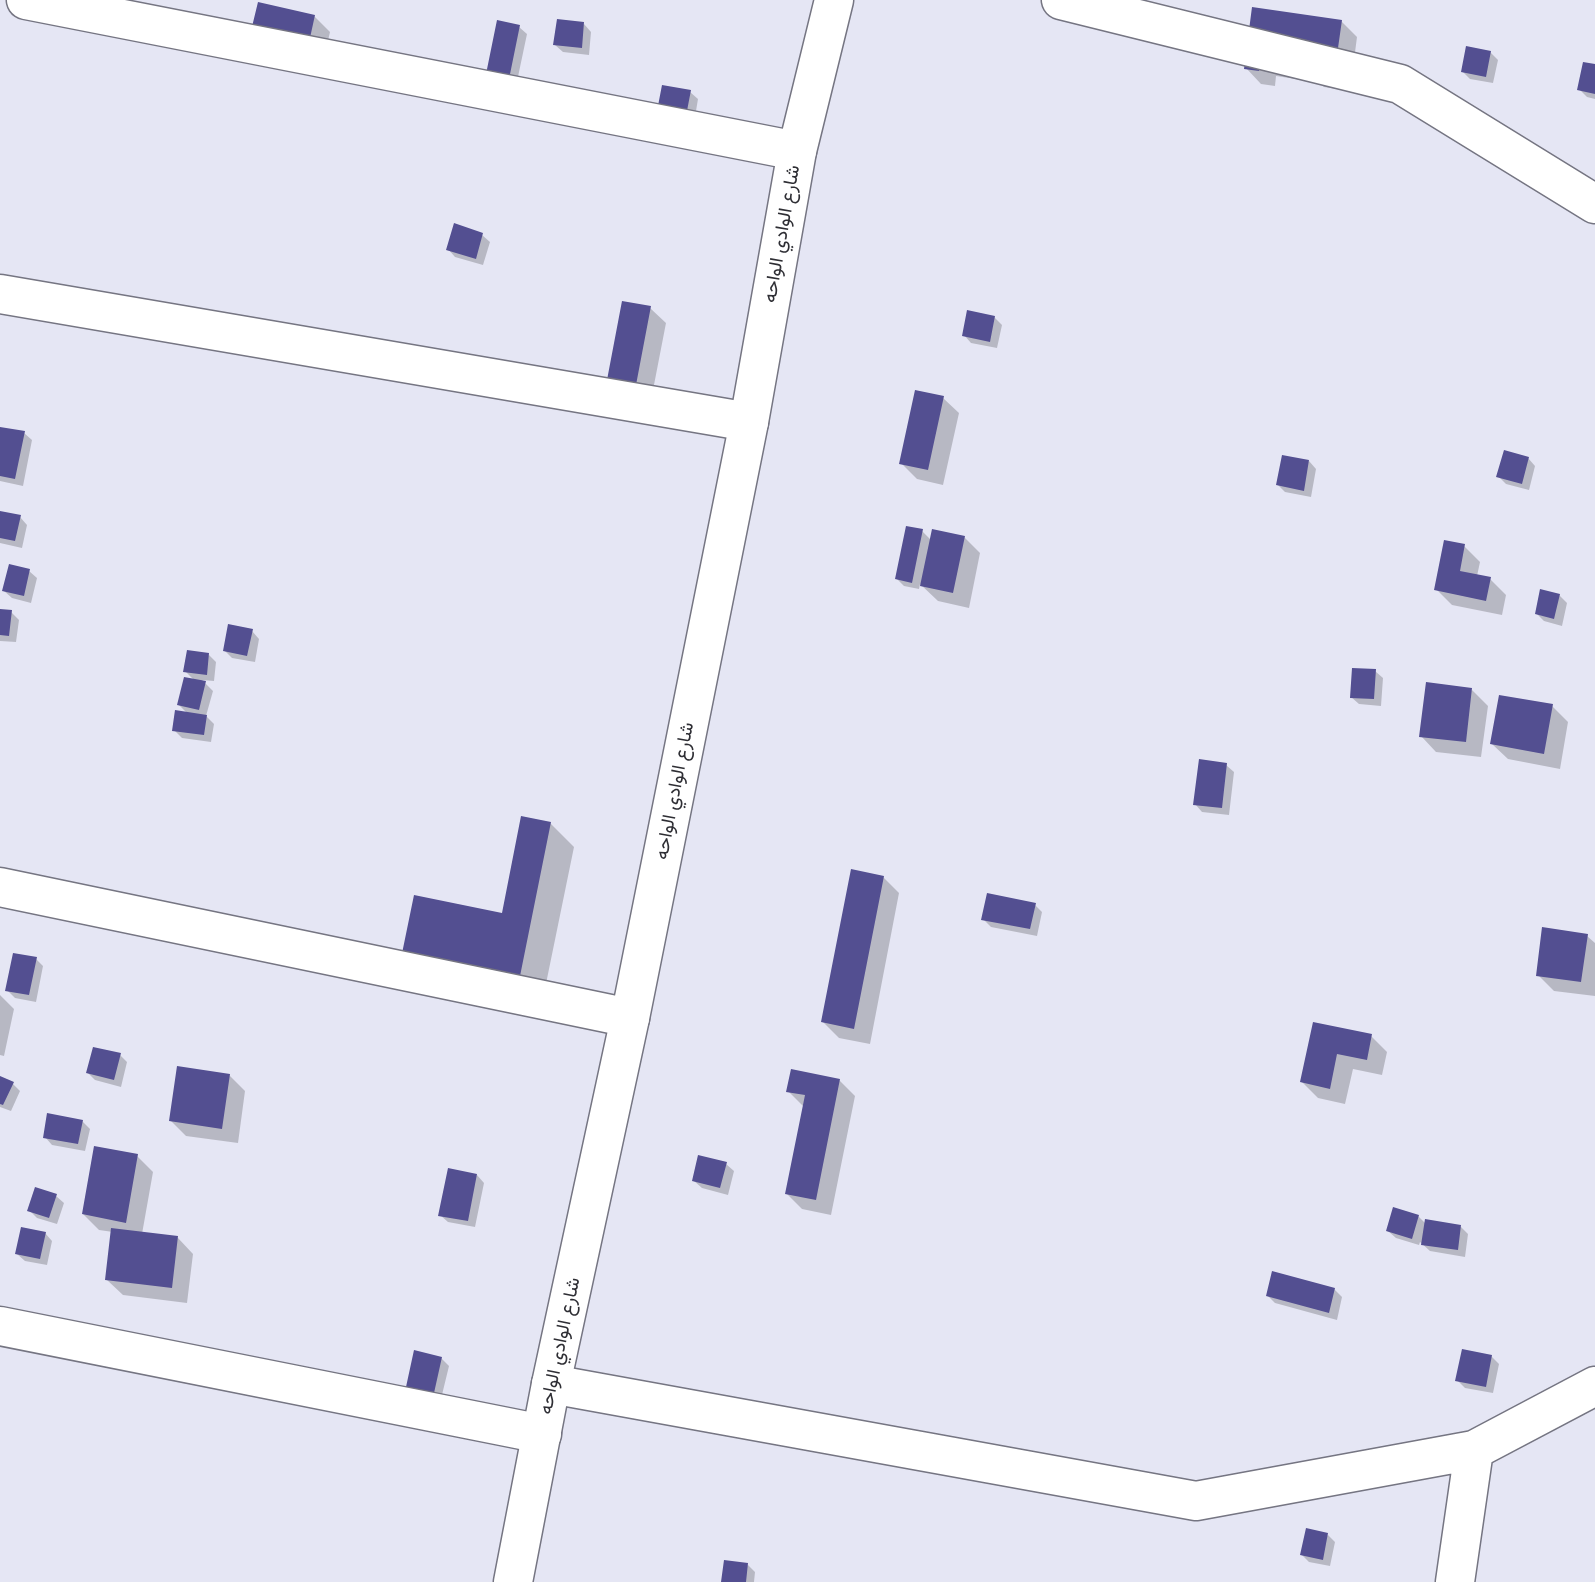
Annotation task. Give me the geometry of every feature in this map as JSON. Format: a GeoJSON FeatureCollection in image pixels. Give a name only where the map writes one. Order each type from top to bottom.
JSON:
{"type":"FeatureCollection","features":[{"type":"Feature","properties":{"kind":"street"},"geometry":{"type":"LineString","coordinates":[[26,0],[797,151]]}},
{"type":"Feature","properties":{"kind":"street","name":"شارع الوادي الواحه"},"geometry":{"type":"LineString","coordinates":[[513,1582],[551,1384],[630,1018],[748,422],[797,151],[834,0]]}},
{"type":"Feature","properties":{"kind":"street"},"geometry":{"type":"LineString","coordinates":[[1061,0],[1400,83],[1595,204]]}},
{"type":"Feature","properties":{"kind":"street"},"geometry":{"type":"LineString","coordinates":[[0,293],[748,422]]}},
{"type":"Feature","properties":{"kind":"street"},"geometry":{"type":"LineString","coordinates":[[0,887],[630,1018]]}},
{"type":"Feature","properties":{"kind":"street"},"geometry":{"type":"LineString","coordinates":[[0,1326],[542,1434]]}},
{"type":"Feature","properties":{"kind":"street"},"geometry":{"type":"LineString","coordinates":[[551,1384],[1196,1501],[1475,1450],[1595,1386]]}},
{"type":"Feature","properties":{"kind":"street"},"geometry":{"type":"LineString","coordinates":[[1455,1582],[1475,1450]]}},
{"type":"Feature","properties":{"kind":"building"},"geometry":{"type":"Polygon","coordinates":[[[258,2],[315,15],[308,47],[250,35],[258,2]]]}},
{"type":"Feature","properties":{"kind":"building"},"geometry":{"type":"Polygon","coordinates":[[[1252,7],[1342,20],[1334,76],[1264,40],[1259,71],[1244,69],[1252,7]]]}},
{"type":"Feature","properties":{"kind":"building"},"geometry":{"type":"Polygon","coordinates":[[[557,19],[584,22],[582,48],[553,45],[557,19]]]}},
{"type":"Feature","properties":{"kind":"building"},"geometry":{"type":"Polygon","coordinates":[[[497,20],[520,25],[508,84],[485,79],[497,20]]]}},
{"type":"Feature","properties":{"kind":"building"},"geometry":{"type":"Polygon","coordinates":[[[1466,46],[1491,51],[1486,77],[1461,72],[1466,46]]]}},
{"type":"Feature","properties":{"kind":"building"},"geometry":{"type":"Polygon","coordinates":[[[1583,62],[1595,64],[1595,94],[1577,90],[1583,62]]]}},
{"type":"Feature","properties":{"kind":"building"},"geometry":{"type":"Polygon","coordinates":[[[662,85],[691,90],[686,116],[657,111],[662,85]]]}},
{"type":"Feature","properties":{"kind":"building"},"geometry":{"type":"Polygon","coordinates":[[[454,223],[483,233],[476,259],[446,250],[454,223]]]}},
{"type":"Feature","properties":{"kind":"building"},"geometry":{"type":"Polygon","coordinates":[[[622,301],[651,306],[632,406],[603,401],[622,301]]]}},
{"type":"Feature","properties":{"kind":"building"},"geometry":{"type":"Polygon","coordinates":[[[967,310],[995,316],[990,342],[962,336],[967,310]]]}},
{"type":"Feature","properties":{"kind":"building"},"geometry":{"type":"Polygon","coordinates":[[[915,390],[944,396],[928,470],[899,464],[915,390]]]}},
{"type":"Feature","properties":{"kind":"building"},"geometry":{"type":"Polygon","coordinates":[[[0,427],[25,431],[15,479],[0,476],[0,427]]]}},
{"type":"Feature","properties":{"kind":"building"},"geometry":{"type":"Polygon","coordinates":[[[1504,450],[1529,457],[1522,484],[1496,477],[1504,450]]]}},
{"type":"Feature","properties":{"kind":"building"},"geometry":{"type":"Polygon","coordinates":[[[1282,455],[1309,460],[1304,491],[1276,485],[1282,455]]]}},
{"type":"Feature","properties":{"kind":"building"},"geometry":{"type":"Polygon","coordinates":[[[0,511],[21,515],[15,541],[0,538],[0,511]]]}},
{"type":"Feature","properties":{"kind":"building"},"geometry":{"type":"Polygon","coordinates":[[[906,526],[923,529],[912,583],[895,579],[906,526]]]}},
{"type":"Feature","properties":{"kind":"building"},"geometry":{"type":"Polygon","coordinates":[[[932,529],[965,536],[953,593],[920,586],[932,529]]]}},
{"type":"Feature","properties":{"kind":"building"},"geometry":{"type":"Polygon","coordinates":[[[1444,540],[1465,544],[1460,571],[1491,577],[1486,601],[1434,590],[1444,540]]]}},
{"type":"Feature","properties":{"kind":"building"},"geometry":{"type":"Polygon","coordinates":[[[9,564],[30,569],[24,596],[2,591],[9,564]]]}},
{"type":"Feature","properties":{"kind":"building"},"geometry":{"type":"Polygon","coordinates":[[[1540,589],[1560,594],[1554,619],[1535,614],[1540,589]]]}},
{"type":"Feature","properties":{"kind":"building"},"geometry":{"type":"Polygon","coordinates":[[[0,609],[12,610],[9,636],[0,635],[0,609]]]}},
{"type":"Feature","properties":{"kind":"building"},"geometry":{"type":"Polygon","coordinates":[[[228,624],[253,629],[247,656],[223,651],[228,624]]]}},
{"type":"Feature","properties":{"kind":"building"},"geometry":{"type":"Polygon","coordinates":[[[187,650],[209,653],[207,675],[183,672],[187,650]]]}},
{"type":"Feature","properties":{"kind":"building"},"geometry":{"type":"Polygon","coordinates":[[[1352,668],[1376,669],[1374,699],[1350,698],[1352,668]]]}},
{"type":"Feature","properties":{"kind":"building"},"geometry":{"type":"Polygon","coordinates":[[[184,677],[206,681],[199,710],[177,705],[184,677]]]}},
{"type":"Feature","properties":{"kind":"building"},"geometry":{"type":"Polygon","coordinates":[[[1426,682],[1472,688],[1466,742],[1419,737],[1426,682]]]}},
{"type":"Feature","properties":{"kind":"building"},"geometry":{"type":"Polygon","coordinates":[[[1499,695],[1553,704],[1544,754],[1490,744],[1499,695]]]}},
{"type":"Feature","properties":{"kind":"building"},"geometry":{"type":"Polygon","coordinates":[[[175,710],[207,715],[204,735],[172,731],[175,710]]]}},
{"type":"Feature","properties":{"kind":"building"},"geometry":{"type":"Polygon","coordinates":[[[1199,759],[1227,763],[1222,808],[1193,805],[1199,759]]]}},
{"type":"Feature","properties":{"kind":"building"},"geometry":{"type":"Polygon","coordinates":[[[521,816],[551,822],[517,991],[399,968],[414,895],[502,913],[521,816]]]}},
{"type":"Feature","properties":{"kind":"building"},"geometry":{"type":"Polygon","coordinates":[[[851,869],[884,876],[854,1029],[821,1022],[851,869]]]}},
{"type":"Feature","properties":{"kind":"building"},"geometry":{"type":"Polygon","coordinates":[[[987,893],[1036,903],[1030,929],[981,920],[987,893]]]}},
{"type":"Feature","properties":{"kind":"building"},"geometry":{"type":"Polygon","coordinates":[[[1542,927],[1588,934],[1581,982],[1536,976],[1542,927]]]}},
{"type":"Feature","properties":{"kind":"building"},"geometry":{"type":"Polygon","coordinates":[[[13,953],[37,957],[29,995],[5,991],[13,953]]]}},
{"type":"Feature","properties":{"kind":"building"},"geometry":{"type":"Polygon","coordinates":[[[1313,1022],[1372,1034],[1367,1060],[1337,1054],[1330,1089],[1300,1082],[1313,1022]]]}},
{"type":"Feature","properties":{"kind":"building"},"geometry":{"type":"Polygon","coordinates":[[[93,1047],[121,1053],[114,1080],[86,1073],[93,1047]]]}},
{"type":"Feature","properties":{"kind":"building"},"geometry":{"type":"Polygon","coordinates":[[[177,1066],[230,1074],[222,1129],[169,1121],[177,1066]]]}},
{"type":"Feature","properties":{"kind":"building"},"geometry":{"type":"Polygon","coordinates":[[[791,1069],[840,1079],[816,1200],[785,1194],[805,1095],[786,1092],[791,1069]]]}},
{"type":"Feature","properties":{"kind":"building"},"geometry":{"type":"Polygon","coordinates":[[[0,1076],[14,1082],[3,1105],[0,1104],[0,1076]]]}},
{"type":"Feature","properties":{"kind":"building"},"geometry":{"type":"Polygon","coordinates":[[[47,1113],[83,1120],[78,1144],[43,1138],[47,1113]]]}},
{"type":"Feature","properties":{"kind":"building"},"geometry":{"type":"Polygon","coordinates":[[[94,1146],[138,1154],[126,1223],[82,1214],[94,1146]]]}},
{"type":"Feature","properties":{"kind":"building"},"geometry":{"type":"Polygon","coordinates":[[[698,1155],[727,1162],[720,1188],[692,1181],[698,1155]]]}},
{"type":"Feature","properties":{"kind":"building"},"geometry":{"type":"Polygon","coordinates":[[[448,1168],[477,1174],[468,1221],[438,1216],[448,1168]]]}},
{"type":"Feature","properties":{"kind":"building"},"geometry":{"type":"Polygon","coordinates":[[[35,1187],[57,1194],[49,1218],[27,1211],[35,1187]]]}},
{"type":"Feature","properties":{"kind":"building"},"geometry":{"type":"Polygon","coordinates":[[[1393,1207],[1419,1215],[1412,1239],[1386,1231],[1393,1207]]]}},
{"type":"Feature","properties":{"kind":"building"},"geometry":{"type":"Polygon","coordinates":[[[1425,1219],[1461,1225],[1458,1250],[1421,1245],[1425,1219]]]}},
{"type":"Feature","properties":{"kind":"building"},"geometry":{"type":"Polygon","coordinates":[[[21,1227],[46,1232],[40,1259],[15,1254],[21,1227]]]}},
{"type":"Feature","properties":{"kind":"building"},"geometry":{"type":"Polygon","coordinates":[[[111,1228],[178,1236],[172,1288],[105,1280],[111,1228]]]}},
{"type":"Feature","properties":{"kind":"building"},"geometry":{"type":"Polygon","coordinates":[[[1272,1271],[1335,1288],[1329,1313],[1266,1296],[1272,1271]]]}},
{"type":"Feature","properties":{"kind":"building"},"geometry":{"type":"Polygon","coordinates":[[[1462,1349],[1492,1355],[1486,1387],[1455,1381],[1462,1349]]]}},
{"type":"Feature","properties":{"kind":"building"},"geometry":{"type":"Polygon","coordinates":[[[414,1350],[442,1357],[434,1393],[406,1387],[414,1350]]]}},
{"type":"Feature","properties":{"kind":"building"},"geometry":{"type":"Polygon","coordinates":[[[1306,1528],[1328,1533],[1323,1560],[1300,1555],[1306,1528]]]}},
{"type":"Feature","properties":{"kind":"building"},"geometry":{"type":"Polygon","coordinates":[[[724,1560],[748,1563],[746,1582],[721,1582],[724,1560]]]}}]}
